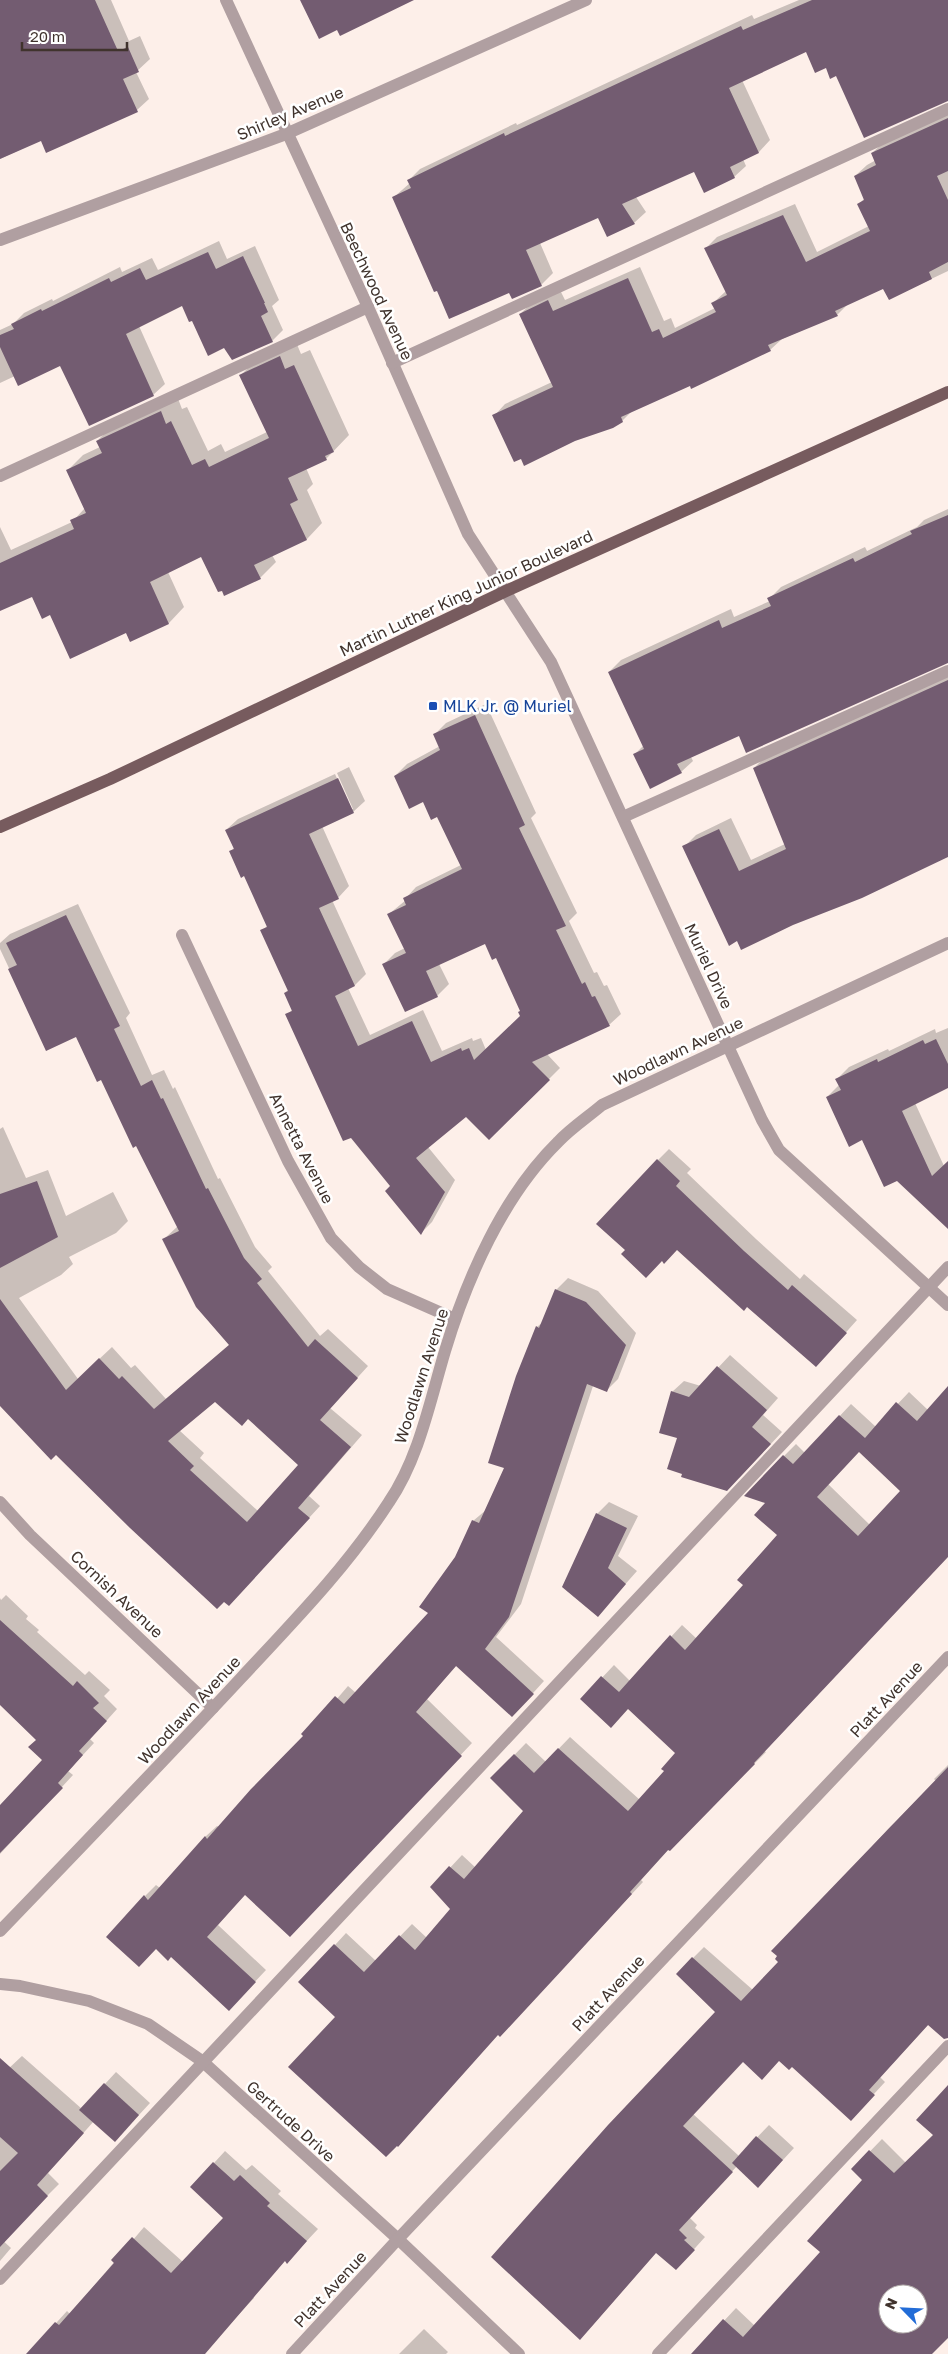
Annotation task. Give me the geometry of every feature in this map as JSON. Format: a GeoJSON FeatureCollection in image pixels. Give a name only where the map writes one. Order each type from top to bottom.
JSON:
{"type":"FeatureCollection","features":[{"type":"Feature","properties":{"kind":"main road","name":"Martin Luther King Junior Boulevard"},"geometry":{"type":"LineString","coordinates":[[0,827],[110,779],[506,591],[948,392]]}},
{"type":"Feature","properties":{"kind":"street","name":"Beechwood Avenue"},"geometry":{"type":"LineString","coordinates":[[226,0],[286,134],[368,307],[468,534],[506,591]]}},
{"type":"Feature","properties":{"kind":"street","name":"Shirley Avenue"},"geometry":{"type":"LineString","coordinates":[[0,240],[286,134],[586,0]]}},
{"type":"Feature","properties":{"kind":"street"},"geometry":{"type":"LineString","coordinates":[[392,363],[948,109]]}},
{"type":"Feature","properties":{"kind":"street"},"geometry":{"type":"LineString","coordinates":[[0,476],[368,307]]}},
{"type":"Feature","properties":{"kind":"street","name":"Muriel Drive"},"geometry":{"type":"LineString","coordinates":[[506,591],[551,662],[762,1120],[779,1150],[948,1305]]}},
{"type":"Feature","properties":{"kind":"street"},"geometry":{"type":"LineString","coordinates":[[623,817],[948,671]]}},
{"type":"Feature","properties":{"kind":"street","name":"Annetta Avenue"},"geometry":{"type":"LineString","coordinates":[[182,935],[288,1161],[330,1238],[359,1267],[387,1289],[454,1319]]}},
{"type":"Feature","properties":{"kind":"street","name":"Woodlawn Avenue"},"geometry":{"type":"LineString","coordinates":[[0,1931],[214,1708],[325,1588],[360,1545],[392,1499],[416,1446],[454,1319],[488,1240],[520,1189],[558,1142],[602,1105],[948,943]]}},
{"type":"Feature","properties":{"kind":"street"},"geometry":{"type":"LineString","coordinates":[[0,2279],[202,2061],[948,1267]]}},
{"type":"Feature","properties":{"kind":"street","name":"Cornish Avenue"},"geometry":{"type":"LineString","coordinates":[[0,1502],[30,1535],[214,1708]]}},
{"type":"Feature","properties":{"kind":"street","name":"Platt Avenue"},"geometry":{"type":"LineString","coordinates":[[292,2354],[398,2239],[948,1656]]}},
{"type":"Feature","properties":{"kind":"street","name":"Gertrude Drive"},"geometry":{"type":"LineString","coordinates":[[0,1984],[20,1986],[89,2001],[148,2024],[202,2061],[398,2239],[519,2354]]}},
{"type":"Feature","properties":{"kind":"street"},"geometry":{"type":"LineString","coordinates":[[658,2354],[948,2046]]}},
{"type":"Feature","properties":{"kind":"building"},"geometry":{"type":"Polygon","coordinates":[[[0,0],[95,0],[118,51],[128,47],[139,72],[123,79],[138,112],[46,153],[41,141],[0,159],[0,0]]]}},
{"type":"Feature","properties":{"kind":"building"},"geometry":{"type":"Polygon","coordinates":[[[300,0],[414,0],[340,36],[337,30],[319,39],[300,0]]]}},
{"type":"Feature","properties":{"kind":"building"},"geometry":{"type":"Polygon","coordinates":[[[812,0],[948,0],[948,101],[864,138],[836,76],[830,79],[826,68],[815,73],[806,52],[729,88],[759,153],[730,167],[735,178],[704,193],[694,172],[622,204],[635,224],[607,237],[598,218],[526,250],[542,286],[512,299],[509,293],[449,319],[437,291],[434,292],[392,197],[411,188],[407,180],[504,133],[505,136],[741,26],[743,30],[812,0]]]}},
{"type":"Feature","properties":{"kind":"building"},"geometry":{"type":"Polygon","coordinates":[[[948,118],[948,171],[937,176],[948,200],[948,262],[929,272],[932,279],[889,300],[883,289],[835,311],[838,316],[768,345],[771,351],[691,389],[690,386],[621,417],[623,422],[613,428],[575,441],[524,466],[521,459],[514,462],[492,415],[553,387],[519,314],[548,300],[553,311],[628,278],[652,332],[659,329],[663,338],[716,312],[711,303],[727,295],[704,248],[783,215],[806,262],[870,231],[857,204],[864,200],[854,176],[876,165],[871,153],[948,118]]]}},
{"type":"Feature","properties":{"kind":"building"},"geometry":{"type":"Polygon","coordinates":[[[208,252],[216,269],[243,256],[265,303],[268,312],[261,316],[273,342],[232,360],[224,348],[208,356],[192,321],[189,322],[182,306],[126,334],[154,396],[89,426],[60,366],[18,386],[0,347],[0,335],[14,329],[11,324],[109,278],[111,282],[140,268],[146,280],[208,252]]]}},
{"type":"Feature","properties":{"kind":"building"},"geometry":{"type":"Polygon","coordinates":[[[280,356],[285,369],[294,365],[334,452],[325,456],[327,460],[288,478],[298,500],[290,504],[307,540],[254,565],[261,579],[224,596],[222,591],[218,592],[201,557],[150,582],[169,624],[130,642],[126,633],[70,659],[50,615],[42,619],[32,597],[0,611],[0,563],[74,529],[70,520],[86,513],[66,470],[102,453],[96,441],[161,411],[166,424],[171,421],[192,465],[205,459],[209,467],[269,438],[239,375],[280,356]]]}},
{"type":"Feature","properties":{"kind":"building"},"geometry":{"type":"Polygon","coordinates":[[[948,515],[948,663],[746,753],[739,736],[677,764],[682,773],[650,789],[633,754],[644,749],[608,672],[719,620],[722,628],[771,606],[767,598],[853,558],[855,562],[912,534],[910,531],[948,515]]]}},
{"type":"Feature","properties":{"kind":"building"},"geometry":{"type":"Polygon","coordinates":[[[948,680],[948,857],[862,898],[793,925],[741,950],[737,941],[729,946],[682,846],[719,829],[739,871],[786,849],[753,768],[948,680]]]}},
{"type":"Feature","properties":{"kind":"building"},"geometry":{"type":"Polygon","coordinates":[[[475,715],[525,825],[519,828],[566,926],[556,930],[582,984],[585,982],[592,997],[595,996],[610,1026],[532,1062],[550,1080],[489,1140],[466,1117],[416,1158],[445,1192],[421,1235],[385,1191],[390,1186],[351,1138],[343,1141],[285,1014],[292,1011],[284,993],[288,991],[260,930],[267,927],[244,876],[241,878],[229,851],[234,849],[225,830],[338,778],[354,813],[309,834],[339,899],[319,908],[355,986],[335,996],[358,1046],[412,1021],[431,1062],[461,1048],[462,1051],[469,1048],[474,1060],[520,1016],[518,1012],[520,1011],[496,958],[492,960],[485,944],[426,971],[438,997],[405,1012],[382,964],[406,953],[387,914],[406,905],[403,898],[462,869],[437,817],[431,820],[423,802],[409,809],[394,776],[440,750],[433,734],[475,715]]]}},
{"type":"Feature","properties":{"kind":"building"},"geometry":{"type":"Polygon","coordinates":[[[66,915],[120,1026],[114,1029],[141,1086],[152,1080],[161,1099],[163,1098],[206,1189],[208,1188],[244,1258],[262,1279],[257,1283],[308,1347],[315,1339],[358,1378],[320,1420],[351,1447],[298,1508],[310,1518],[229,1606],[224,1602],[217,1609],[130,1528],[56,1455],[51,1460],[0,1406],[0,1299],[66,1390],[99,1358],[119,1379],[122,1376],[154,1409],[229,1345],[196,1307],[162,1239],[179,1231],[136,1146],[133,1148],[101,1080],[97,1082],[76,1037],[46,1051],[8,969],[17,965],[6,943],[66,915]],[[215,1402],[168,1441],[194,1466],[190,1470],[247,1522],[298,1465],[248,1419],[242,1426],[215,1402]]]}},
{"type":"Feature","properties":{"kind":"building"},"geometry":{"type":"Polygon","coordinates":[[[936,1039],[948,1064],[948,1088],[902,1111],[932,1176],[948,1161],[948,1229],[897,1181],[884,1187],[862,1140],[849,1147],[826,1097],[841,1090],[835,1079],[877,1059],[878,1062],[923,1040],[925,1044],[936,1039]]]}},
{"type":"Feature","properties":{"kind":"building"},"geometry":{"type":"Polygon","coordinates":[[[657,1159],[680,1181],[676,1186],[744,1251],[788,1290],[792,1285],[847,1333],[816,1367],[747,1307],[744,1311],[677,1250],[664,1264],[662,1261],[646,1278],[621,1254],[625,1250],[596,1224],[657,1159]]]}},
{"type":"Feature","properties":{"kind":"building"},"geometry":{"type":"Polygon","coordinates":[[[37,1181],[58,1237],[0,1268],[0,1194],[37,1181]]]}},
{"type":"Feature","properties":{"kind":"building"},"geometry":{"type":"Polygon","coordinates":[[[555,1289],[586,1302],[626,1345],[607,1392],[587,1384],[509,1617],[485,1649],[534,1694],[512,1717],[456,1666],[416,1712],[462,1756],[290,1937],[245,1895],[207,1937],[256,1982],[229,2011],[171,1957],[168,1961],[156,1949],[139,1967],[106,1937],[144,1895],[148,1900],[205,1836],[207,1839],[251,1789],[303,1736],[301,1734],[335,1696],[344,1704],[428,1613],[419,1607],[455,1557],[472,1520],[479,1523],[504,1468],[488,1463],[516,1376],[536,1326],[539,1328],[555,1289]]]}},
{"type":"Feature","properties":{"kind":"building"},"geometry":{"type":"Polygon","coordinates":[[[717,1366],[767,1410],[752,1427],[771,1444],[727,1491],[681,1477],[682,1474],[667,1469],[677,1438],[659,1433],[671,1391],[689,1397],[717,1366]]]}},
{"type":"Feature","properties":{"kind":"building"},"geometry":{"type":"Polygon","coordinates":[[[948,1386],[948,1557],[755,1764],[670,1851],[668,1850],[630,1892],[632,1894],[500,2037],[498,2035],[398,2147],[386,2157],[288,2067],[335,2017],[298,1982],[334,1944],[364,1972],[399,1935],[415,1950],[450,1909],[430,1887],[449,1866],[464,1879],[523,1811],[490,1778],[514,1754],[534,1773],[558,1748],[628,1811],[664,1771],[661,1769],[675,1753],[628,1709],[611,1728],[580,1699],[601,1676],[619,1692],[670,1635],[685,1650],[743,1585],[737,1580],[777,1535],[754,1515],[765,1503],[744,1496],[783,1455],[793,1464],[839,1415],[865,1438],[896,1402],[917,1421],[948,1386]],[[859,1452],[817,1497],[858,1536],[900,1491],[859,1452]]]}},
{"type":"Feature","properties":{"kind":"building"},"geometry":{"type":"Polygon","coordinates":[[[596,1513],[627,1528],[608,1568],[626,1584],[598,1617],[562,1587],[596,1513]]]}},
{"type":"Feature","properties":{"kind":"building"},"geometry":{"type":"Polygon","coordinates":[[[0,1620],[73,1686],[77,1681],[99,1703],[93,1708],[107,1721],[79,1751],[83,1755],[58,1783],[63,1788],[0,1853],[0,1805],[42,1760],[28,1747],[36,1740],[0,1705],[0,1620]]]}},
{"type":"Feature","properties":{"kind":"building"},"geometry":{"type":"Polygon","coordinates":[[[948,1767],[948,2038],[944,2039],[928,2025],[869,2090],[875,2095],[851,2121],[792,2067],[789,2070],[779,2061],[762,2080],[743,2062],[683,2126],[733,2172],[679,2230],[687,2238],[684,2240],[695,2250],[676,2270],[656,2253],[580,2340],[491,2257],[608,2125],[715,2012],[676,1974],[692,1957],[741,2001],[778,1962],[775,1959],[777,1956],[771,1951],[948,1767]]]}},
{"type":"Feature","properties":{"kind":"building"},"geometry":{"type":"Polygon","coordinates":[[[0,2058],[84,2133],[37,2185],[48,2196],[0,2247],[0,2171],[18,2153],[0,2137],[0,2058]]]}},
{"type":"Feature","properties":{"kind":"building"},"geometry":{"type":"Polygon","coordinates":[[[104,2083],[139,2115],[115,2142],[79,2110],[104,2083]]]}},
{"type":"Feature","properties":{"kind":"building"},"geometry":{"type":"Polygon","coordinates":[[[948,2085],[948,2338],[932,2354],[691,2354],[723,2319],[743,2337],[820,2252],[807,2241],[862,2180],[851,2169],[869,2150],[894,2173],[933,2135],[916,2120],[948,2085]]]}},
{"type":"Feature","properties":{"kind":"building"},"geometry":{"type":"Polygon","coordinates":[[[756,2136],[783,2160],[758,2188],[732,2163],[756,2136]]]}},
{"type":"Feature","properties":{"kind":"building"},"geometry":{"type":"Polygon","coordinates":[[[213,2162],[234,2181],[240,2175],[270,2203],[267,2206],[307,2241],[287,2264],[285,2261],[205,2354],[26,2354],[55,2322],[59,2325],[114,2263],[111,2260],[132,2237],[171,2273],[223,2218],[190,2187],[213,2162]]]}},
{"type":"Feature","properties":{"kind":"place","name":"MLK Jr. @ Muriel"},"geometry":{"type":"Point","coordinates":[433,706]}}]}
